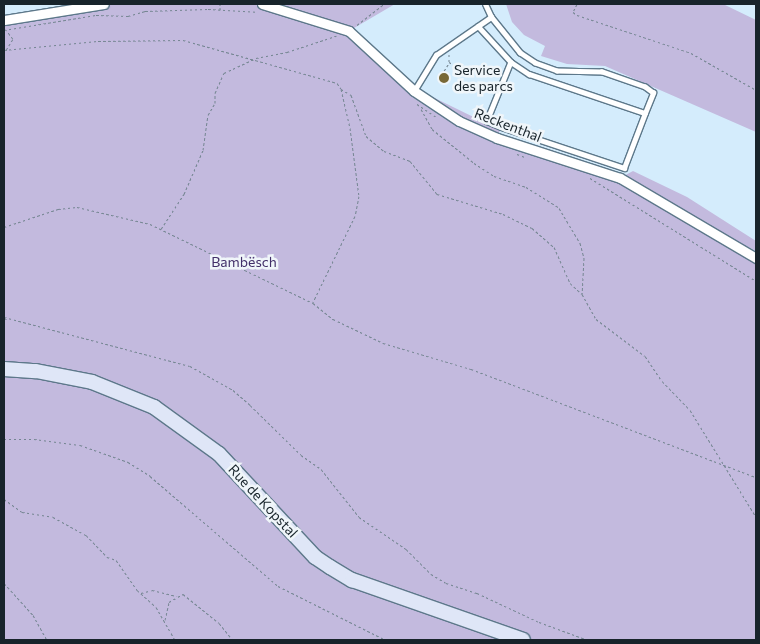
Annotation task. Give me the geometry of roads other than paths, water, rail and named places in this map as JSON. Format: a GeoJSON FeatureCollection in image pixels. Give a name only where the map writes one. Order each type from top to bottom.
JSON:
{"type":"FeatureCollection","features":[{"type":"Feature","properties":{"kind":"main road","name":"Rue de Kopstal"},"geometry":{"type":"LineString","coordinates":[[4,369],[36,371],[92,382],[154,407],[219,454],[315,557],[330,567],[352,580],[524,640]]}},
{"type":"Feature","properties":{"kind":"street"},"geometry":{"type":"LineString","coordinates":[[4,27],[104,4]]}},
{"type":"Feature","properties":{"kind":"street","name":"Reckenthal"},"geometry":{"type":"LineString","coordinates":[[262,4],[348,31],[414,91],[459,121],[515,144],[620,178],[756,258]]}},
{"type":"Feature","properties":{"kind":"lane"},"geometry":{"type":"LineString","coordinates":[[485,4],[491,17],[520,53],[535,63],[557,71],[602,72],[645,86],[653,93],[620,178]]}},
{"type":"Feature","properties":{"kind":"lane"},"geometry":{"type":"LineString","coordinates":[[414,91],[436,55],[491,17]]}},
{"type":"Feature","properties":{"kind":"lane"},"geometry":{"type":"LineString","coordinates":[[478,26],[511,62],[529,74],[645,113]]}},
{"type":"Feature","properties":{"kind":"lane"},"geometry":{"type":"LineString","coordinates":[[511,62],[488,122],[624,168]]}},
{"type":"Feature","properties":{"kind":"lane"},"geometry":{"type":"LineString","coordinates":[[515,144],[518,133]]}},
{"type":"Feature","properties":{"kind":"place","name":"Service des parcs"},"geometry":{"type":"Point","coordinates":[444,78]}},
{"type":"Feature","properties":{"kind":"park label","name":"Bambësch"},"geometry":{"type":"Point","coordinates":[244,262]}}]}
